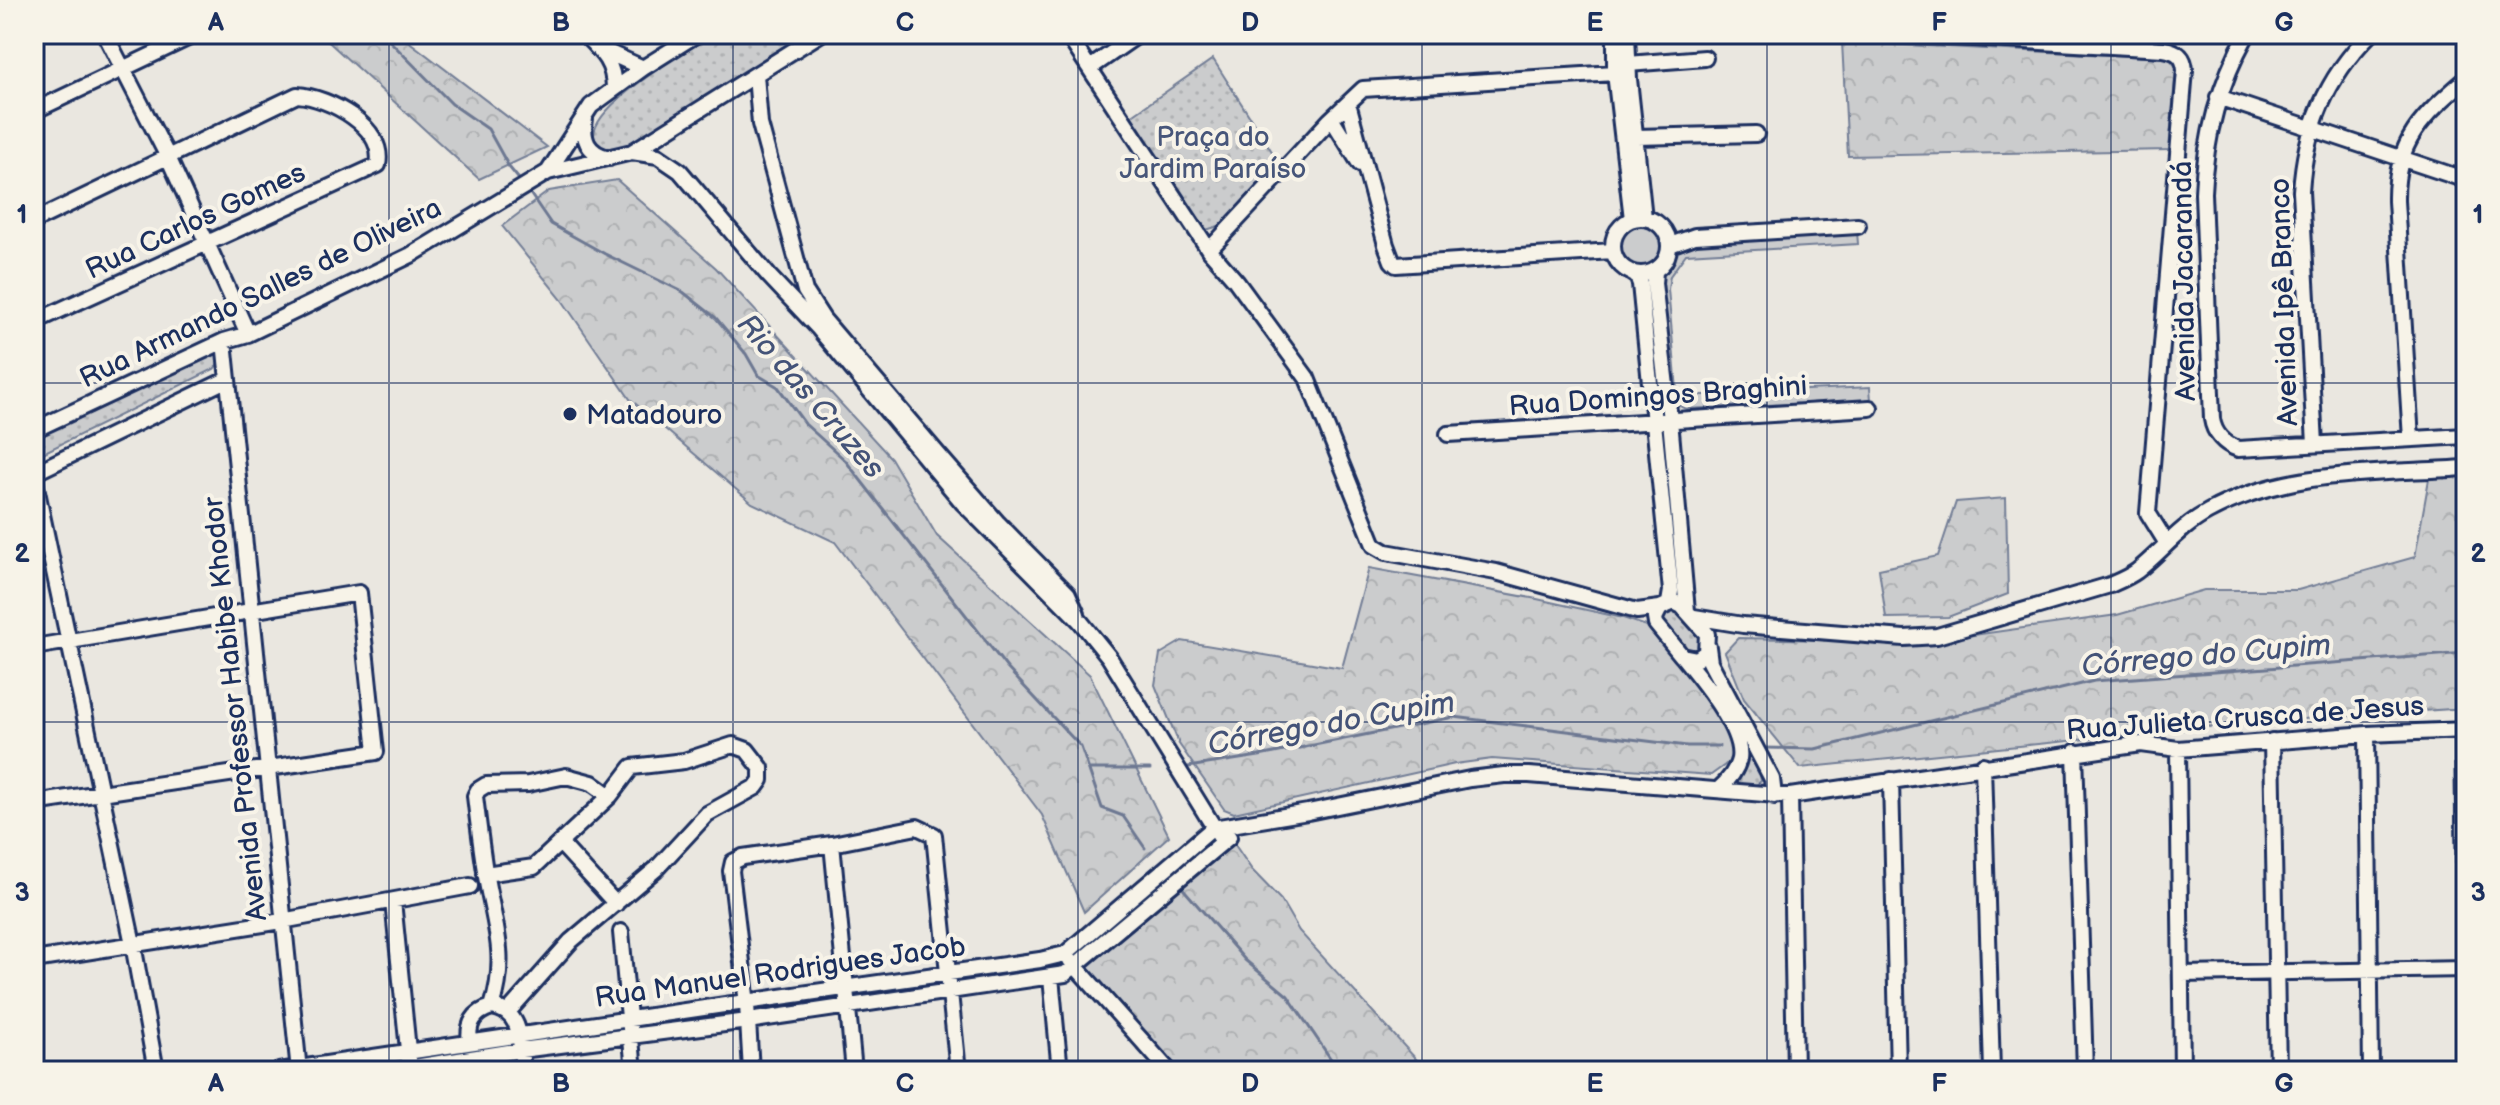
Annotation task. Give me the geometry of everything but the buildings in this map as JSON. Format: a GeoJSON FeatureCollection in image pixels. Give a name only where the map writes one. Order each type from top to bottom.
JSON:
{"type":"FeatureCollection","features":[{"type":"Feature","properties":{"kind":"street"},"geometry":{"type":"LineString","coordinates":[[105,34],[168,157],[248,334]]}},
{"type":"Feature","properties":{"kind":"street"},"geometry":{"type":"LineString","coordinates":[[34,111],[196,34]]}},
{"type":"Feature","properties":{"kind":"street"},"geometry":{"type":"LineString","coordinates":[[584,34],[609,61],[614,89]]}},
{"type":"Feature","properties":{"kind":"street"},"geometry":{"type":"LineString","coordinates":[[542,175],[591,106],[681,38],[697,34]]}},
{"type":"Feature","properties":{"kind":"street"},"geometry":{"type":"LineString","coordinates":[[542,175],[632,152],[820,34]]}},
{"type":"Feature","properties":{"kind":"street"},"geometry":{"type":"LineString","coordinates":[[1067,34],[1209,250],[1236,281],[1307,378],[1374,545],[1386,552],[1496,572],[1637,611],[1712,691],[1737,741],[1738,761],[1727,782],[1718,790]]}},
{"type":"Feature","properties":{"kind":"street"},"geometry":{"type":"LineString","coordinates":[[1090,68],[1139,34]]}},
{"type":"Feature","properties":{"kind":"street"},"geometry":{"type":"LineString","coordinates":[[1615,34],[1615,73],[1638,219]]}},
{"type":"Feature","properties":{"kind":"street"},"geometry":{"type":"LineString","coordinates":[[1627,34],[1636,137],[1638,219]]}},
{"type":"Feature","properties":{"kind":"street"},"geometry":{"type":"LineString","coordinates":[[1901,34],[2164,49],[2174,50],[2183,60],[2184,86],[2148,513],[2166,542]]}},
{"type":"Feature","properties":{"kind":"street","name":"Avenida Jacarandá"},"geometry":{"type":"LineString","coordinates":[[2247,34],[2218,97],[2204,161],[2212,419],[2220,437],[2229,446],[2238,449],[2315,444]]}},
{"type":"Feature","properties":{"kind":"street","name":"Avenida Ipê Branco"},"geometry":{"type":"LineString","coordinates":[[2315,444],[2301,191],[2303,160],[2321,100],[2336,74],[2370,34]]}},
{"type":"Feature","properties":{"kind":"street"},"geometry":{"type":"LineString","coordinates":[[598,48],[643,68]]}},
{"type":"Feature","properties":{"kind":"street"},"geometry":{"type":"LineString","coordinates":[[1628,64],[1705,58]]}},
{"type":"Feature","properties":{"kind":"street"},"geometry":{"type":"LineString","coordinates":[[1209,250],[1363,89],[1387,85],[1615,73]]}},
{"type":"Feature","properties":{"kind":"street"},"geometry":{"type":"LineString","coordinates":[[756,75],[760,124],[805,291],[823,319],[937,453],[998,523],[1068,594],[1080,621]]}},
{"type":"Feature","properties":{"kind":"street"},"geometry":{"type":"LineString","coordinates":[[2411,439],[2396,186],[2401,157],[2419,122],[2466,79]]}},
{"type":"Feature","properties":{"kind":"street","name":"Rua Carlos Gomes"},"geometry":{"type":"LineString","coordinates":[[34,322],[378,165],[380,154],[373,134],[349,114],[308,95],[297,95],[168,157]]}},
{"type":"Feature","properties":{"kind":"street"},"geometry":{"type":"LineString","coordinates":[[2218,97],[2466,180]]}},
{"type":"Feature","properties":{"kind":"street"},"geometry":{"type":"LineString","coordinates":[[1348,103],[1386,245],[1396,265],[1613,251]]}},
{"type":"Feature","properties":{"kind":"street"},"geometry":{"type":"LineString","coordinates":[[585,117],[584,138],[588,147],[597,155],[609,158]]}},
{"type":"Feature","properties":{"kind":"street"},"geometry":{"type":"LineString","coordinates":[[1332,119],[1368,178]]}},
{"type":"Feature","properties":{"kind":"street"},"geometry":{"type":"LineString","coordinates":[[1636,137],[1756,134]]}},
{"type":"Feature","properties":{"kind":"street"},"geometry":{"type":"LineString","coordinates":[[632,152],[658,156],[680,171],[769,276],[819,329],[963,503],[1080,621],[1109,657],[1223,842]]}},
{"type":"Feature","properties":{"kind":"street"},"geometry":{"type":"LineString","coordinates":[[34,221],[168,157]]}},
{"type":"Feature","properties":{"kind":"street","name":"Rua Armando Salles de Oliveira"},"geometry":{"type":"LineString","coordinates":[[34,430],[224,341],[248,334],[411,255],[542,175]]}},
{"type":"Feature","properties":{"kind":"street"},"geometry":{"type":"LineString","coordinates":[[1633,274],[1655,272],[1669,256],[1670,245],[1662,226],[1638,219],[1617,231],[1613,251],[1615,260],[1633,274],[1637,276],[1640,284],[1690,614]]}},
{"type":"Feature","properties":{"kind":"street"},"geometry":{"type":"LineString","coordinates":[[1670,245],[1695,236],[1858,226]]}},
{"type":"Feature","properties":{"kind":"street"},"geometry":{"type":"LineString","coordinates":[[1655,272],[1671,591],[1655,618],[1658,630]]}},
{"type":"Feature","properties":{"kind":"street","name":"Avenida Professor Habibe Khodor"},"geometry":{"type":"LineString","coordinates":[[224,341],[299,1070]]}},
{"type":"Feature","properties":{"kind":"street"},"geometry":{"type":"LineString","coordinates":[[156,1071],[133,944],[34,475],[228,379]]}},
{"type":"Feature","properties":{"kind":"street","name":"Rua Domingos Braghini"},"geometry":{"type":"LineString","coordinates":[[1448,434],[1870,408]]}},
{"type":"Feature","properties":{"kind":"street"},"geometry":{"type":"LineString","coordinates":[[2315,444],[2466,436]]}},
{"type":"Feature","properties":{"kind":"street"},"geometry":{"type":"LineString","coordinates":[[1690,614],[1743,625],[1904,638],[1937,636],[2110,585],[2136,572],[2166,542],[2204,514],[2235,498],[2299,480],[2466,468]]}},
{"type":"Feature","properties":{"kind":"street"},"geometry":{"type":"LineString","coordinates":[[34,647],[359,593],[376,752],[34,803]]}},
{"type":"Feature","properties":{"kind":"street"},"geometry":{"type":"LineString","coordinates":[[1637,611],[1678,603],[1703,628],[1710,662],[1782,796],[1795,1071]]}},
{"type":"Feature","properties":{"kind":"street"},"geometry":{"type":"LineString","coordinates":[[1682,656],[1697,659],[1723,630],[1743,625]]}},
{"type":"Feature","properties":{"kind":"street"},"geometry":{"type":"LineString","coordinates":[[2465,730],[2466,986]]}},
{"type":"Feature","properties":{"kind":"street","name":"Rua Julieta Crusca de Jesus"},"geometry":{"type":"LineString","coordinates":[[1782,796],[2141,744],[2178,749],[2367,734],[2465,730]]}},
{"type":"Feature","properties":{"kind":"street"},"geometry":{"type":"LineString","coordinates":[[2367,734],[2371,1071]]}},
{"type":"Feature","properties":{"kind":"street"},"geometry":{"type":"LineString","coordinates":[[2272,741],[2278,1071]]}},
{"type":"Feature","properties":{"kind":"street"},"geometry":{"type":"LineString","coordinates":[[485,874],[534,867],[610,796],[632,767],[684,761],[726,746],[747,750],[761,768],[761,780],[756,787],[707,814],[656,869],[571,941],[508,1012]]}},
{"type":"Feature","properties":{"kind":"street"},"geometry":{"type":"LineString","coordinates":[[2178,749],[2182,1071]]}},
{"type":"Feature","properties":{"kind":"street"},"geometry":{"type":"LineString","coordinates":[[2075,752],[2085,1071]]}},
{"type":"Feature","properties":{"kind":"street"},"geometry":{"type":"LineString","coordinates":[[1983,765],[1992,1071]]}},
{"type":"Feature","properties":{"kind":"street","name":"Rua Manuel Rodrigues Jacob"},"geometry":{"type":"LineString","coordinates":[[389,1071],[410,1069],[628,1017],[747,1004],[1065,954],[1213,828],[1504,775],[1782,796]]}},
{"type":"Feature","properties":{"kind":"street"},"geometry":{"type":"LineString","coordinates":[[492,1007],[500,981],[500,955],[475,796],[482,787],[528,784],[566,776],[592,783],[610,796]]}},
{"type":"Feature","properties":{"kind":"street"},"geometry":{"type":"LineString","coordinates":[[1891,780],[1898,1071]]}},
{"type":"Feature","properties":{"kind":"street","name":"Rua Manuel Rodrigues Jacob"},"geometry":{"type":"LineString","coordinates":[[279,1071],[470,1042],[520,1043],[630,1035],[748,1021],[1065,974],[1245,824]]}},
{"type":"Feature","properties":{"kind":"street"},"geometry":{"type":"LineString","coordinates":[[751,1071],[747,1004],[731,871],[733,862],[743,857],[917,827],[934,835],[958,1071]]}},
{"type":"Feature","properties":{"kind":"street"},"geometry":{"type":"LineString","coordinates":[[561,844],[616,904]]}},
{"type":"Feature","properties":{"kind":"street"},"geometry":{"type":"LineString","coordinates":[[832,844],[854,1071]]}},
{"type":"Feature","properties":{"kind":"street"},"geometry":{"type":"LineString","coordinates":[[34,960],[282,921],[470,886]]}},
{"type":"Feature","properties":{"kind":"street"},"geometry":{"type":"LineString","coordinates":[[393,901],[410,1069]]}},
{"type":"Feature","properties":{"kind":"street"},"geometry":{"type":"LineString","coordinates":[[621,932],[634,1071]]}},
{"type":"Feature","properties":{"kind":"street"},"geometry":{"type":"LineString","coordinates":[[1065,954],[1169,1071]]}},
{"type":"Feature","properties":{"kind":"street"},"geometry":{"type":"LineString","coordinates":[[2181,974],[2466,969]]}},
{"type":"Feature","properties":{"kind":"street"},"geometry":{"type":"LineString","coordinates":[[1051,977],[1060,1071]]}},
{"type":"Feature","properties":{"kind":"street"},"geometry":{"type":"LineString","coordinates":[[470,1042],[468,1029],[476,1014],[492,1007],[508,1012],[514,1018],[523,1071]]}},
{"type":"Feature","properties":{"kind":"green space"},"geometry":{"type":"Polygon","coordinates":[[[320,34],[399,34],[547,147],[479,179],[320,34]]]}},
{"type":"Feature","properties":{"kind":"green space"},"geometry":{"type":"Polygon","coordinates":[[[712,34],[802,34],[622,153],[600,148],[595,141],[595,128],[605,113],[640,82],[712,34]]]}},
{"type":"Feature","properties":{"kind":"green space"},"geometry":{"type":"Polygon","coordinates":[[[1842,42],[2169,58],[2176,67],[2169,150],[1848,156],[1842,42]]]}},
{"type":"Feature","properties":{"kind":"green space","name":"Praça do Jardim Paraíso"},"geometry":{"type":"Polygon","coordinates":[[[1213,59],[1278,161],[1222,225],[1206,230],[1187,207],[1131,116],[1213,59]]]}},
{"type":"Feature","properties":{"kind":"green space"},"geometry":{"type":"Polygon","coordinates":[[[617,180],[716,268],[891,458],[937,536],[1090,675],[1169,836],[1084,912],[1042,815],[835,542],[752,503],[630,399],[562,300],[502,226],[549,191],[617,180]]]}},
{"type":"Feature","properties":{"kind":"green space"},"geometry":{"type":"Polygon","coordinates":[[[1642,222],[1659,229],[1666,246],[1659,263],[1642,270],[1625,263],[1618,246],[1625,229],[1642,222]]]}},
{"type":"Feature","properties":{"kind":"green space"},"geometry":{"type":"Polygon","coordinates":[[[1857,232],[1858,244],[1686,254],[1670,276],[1668,289],[1677,390],[1682,396],[1870,387],[1871,400],[1686,409],[1673,403],[1659,271],[1681,243],[1857,232]]]}},
{"type":"Feature","properties":{"kind":"green space"},"geometry":{"type":"Polygon","coordinates":[[[212,351],[218,360],[214,369],[43,453],[34,451],[34,436],[212,351]]]}},
{"type":"Feature","properties":{"kind":"green space"},"geometry":{"type":"Polygon","coordinates":[[[2466,476],[2466,708],[2258,722],[1800,768],[1744,699],[1725,652],[1738,638],[1924,642],[2117,615],[2204,590],[2298,590],[2415,557],[2429,479],[2466,476]]]}},
{"type":"Feature","properties":{"kind":"green space"},"geometry":{"type":"Polygon","coordinates":[[[2006,498],[2008,594],[1948,617],[1886,618],[1879,569],[1938,556],[1956,502],[2006,498]]]}},
{"type":"Feature","properties":{"kind":"green space"},"geometry":{"type":"Polygon","coordinates":[[[1369,568],[1537,599],[1647,626],[1709,697],[1731,741],[1733,753],[1729,762],[1711,775],[1492,759],[1455,764],[1234,813],[1224,809],[1179,744],[1155,685],[1160,654],[1182,641],[1342,668],[1369,568]]]}},
{"type":"Feature","properties":{"kind":"green space"},"geometry":{"type":"Polygon","coordinates":[[[1669,608],[1683,612],[1704,642],[1695,654],[1685,650],[1662,621],[1663,613],[1669,608]]]}},
{"type":"Feature","properties":{"kind":"green space"},"geometry":{"type":"Polygon","coordinates":[[[1704,660],[1760,774],[1761,781],[1755,786],[1736,783],[1744,759],[1695,664],[1704,660]]]}},
{"type":"Feature","properties":{"kind":"green space"},"geometry":{"type":"Polygon","coordinates":[[[1233,842],[1252,870],[1281,900],[1299,931],[1427,1071],[1180,1071],[1086,966],[1233,842]]]}},
{"type":"Feature","properties":{"kind":"waterway","name":"Rio das Cruzes"},"geometry":{"type":"LineString","coordinates":[[383,34],[452,104],[488,129],[509,167],[522,183]]}},
{"type":"Feature","properties":{"kind":"waterway","name":"Rio das Cruzes"},"geometry":{"type":"LineString","coordinates":[[527,189],[551,224],[683,292],[716,318],[746,354],[758,375],[778,387],[805,424],[845,460],[1007,668],[1081,747],[1102,808],[1123,816],[1145,848]]}},
{"type":"Feature","properties":{"kind":"waterway","name":"Córrego do Cupim"},"geometry":{"type":"LineString","coordinates":[[1765,748],[1815,749],[2094,681],[2466,653]]}},
{"type":"Feature","properties":{"kind":"waterway","name":"Córrego do Cupim"},"geometry":{"type":"LineString","coordinates":[[1188,767],[1454,717],[1687,746],[1719,746]]}},
{"type":"Feature","properties":{"kind":"waterway"},"geometry":{"type":"LineString","coordinates":[[1090,769],[1150,769]]}},
{"type":"Feature","properties":{"kind":"waterway","name":"Rio das Cruzes"},"geometry":{"type":"LineString","coordinates":[[1179,884],[1245,960],[1288,996],[1339,1071]]}},
{"type":"Feature","properties":{"kind":"place","name":"Matadouro"},"geometry":{"type":"Point","coordinates":[570,414]}}]}
